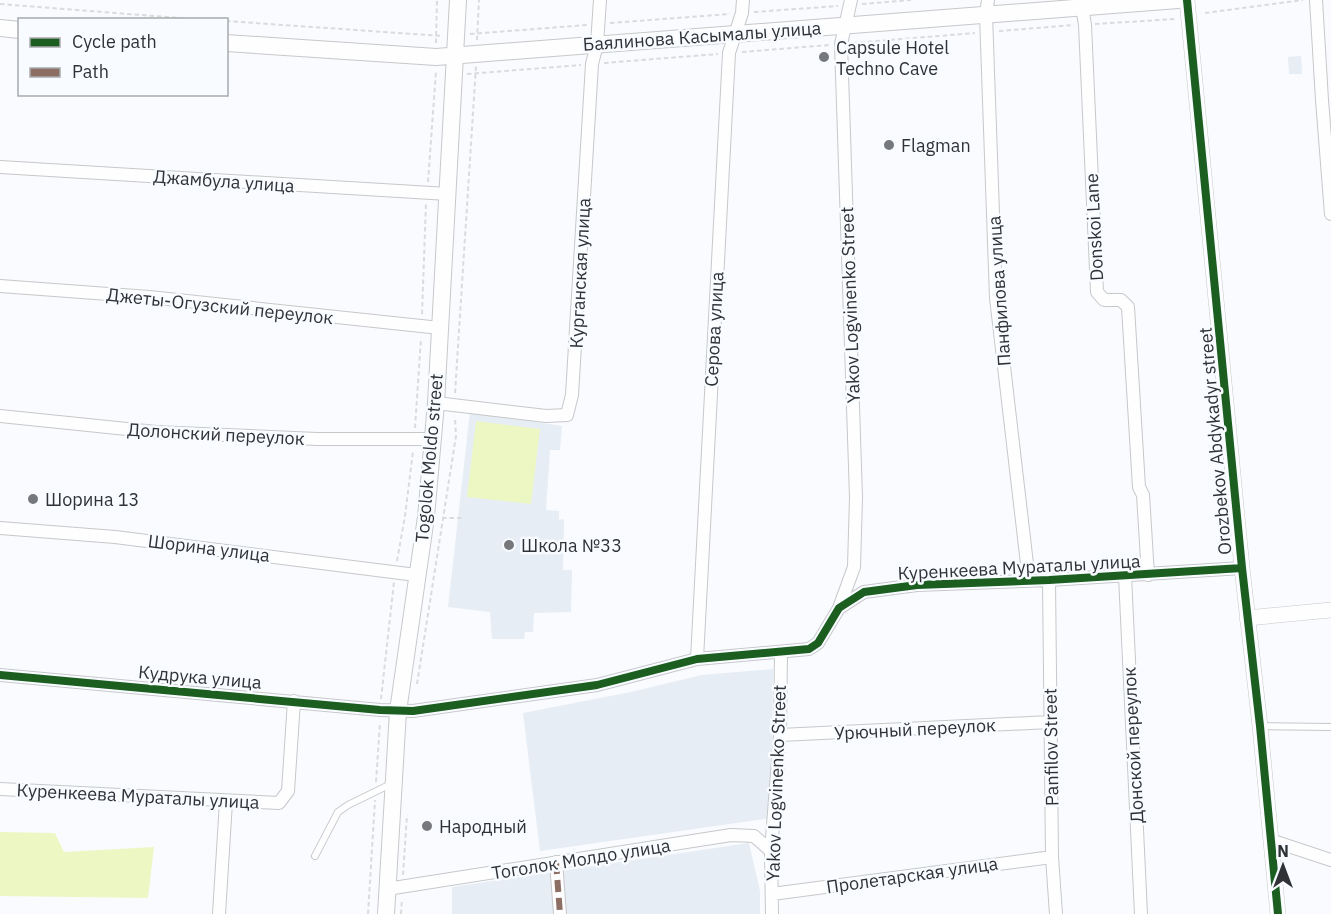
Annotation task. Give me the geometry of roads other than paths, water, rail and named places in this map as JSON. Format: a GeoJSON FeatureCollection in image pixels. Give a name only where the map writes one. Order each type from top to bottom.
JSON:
{"type":"FeatureCollection","features":[{"type":"Feature","properties":{"kind":"main road","name":"Togolok Moldo street"},"geometry":{"type":"LineString","coordinates":[[386,914],[398,711],[426,517],[436,403],[458,0]]}},
{"type":"Feature","properties":{"kind":"main road","name":"Баялинова Касымалы улица"},"geometry":{"type":"LineString","coordinates":[[228,43],[436,57],[847,25],[987,7],[1178,0]]}},
{"type":"Feature","properties":{"kind":"main road"},"geometry":{"type":"LineString","coordinates":[[0,28],[18,30]]}},
{"type":"Feature","properties":{"kind":"street","name":"Курганская улица"},"geometry":{"type":"LineString","coordinates":[[436,403],[546,416],[567,415],[572,394],[592,64],[597,44],[600,0]]}},
{"type":"Feature","properties":{"kind":"street","name":"Серова улица"},"geometry":{"type":"LineString","coordinates":[[697,659],[729,53],[742,13],[743,0]]}},
{"type":"Feature","properties":{"kind":"street","name":"Orozbekov Abdykadyr street"},"geometry":{"type":"LineString","coordinates":[[1187,0],[1278,914]]}},
{"type":"Feature","properties":{"kind":"street"},"geometry":{"type":"LineString","coordinates":[[1316,0],[1326,100],[1331,214]]}},
{"type":"Feature","properties":{"kind":"street","name":"Yakov Logvinenko Street"},"geometry":{"type":"LineString","coordinates":[[839,608],[854,567],[856,497],[841,44],[851,2]]}},
{"type":"Feature","properties":{"kind":"street","name":"Donskoi Lane"},"geometry":{"type":"LineString","coordinates":[[1082,4],[1085,25],[1097,291],[1104,300],[1121,300],[1128,307],[1139,487],[1143,495],[1148,575]]}},
{"type":"Feature","properties":{"kind":"street","name":"Панфилова улица"},"geometry":{"type":"LineString","coordinates":[[987,7],[996,298],[1029,581]]}},
{"type":"Feature","properties":{"kind":"street","name":"Джамбула улица"},"geometry":{"type":"LineString","coordinates":[[0,167],[448,194]]}},
{"type":"Feature","properties":{"kind":"street","name":"Джеты-Огузский переулок"},"geometry":{"type":"LineString","coordinates":[[0,286],[149,297],[440,328]]}},
{"type":"Feature","properties":{"kind":"street","name":"Долонский переулок"},"geometry":{"type":"LineString","coordinates":[[0,416],[156,432],[317,439],[433,439]]}},
{"type":"Feature","properties":{"kind":"street","name":"Шорина улица"},"geometry":{"type":"LineString","coordinates":[[0,528],[115,537],[416,575]]}},
{"type":"Feature","properties":{"kind":"street","name":"Куренкеева Мураталы улица"},"geometry":{"type":"LineString","coordinates":[[398,711],[413,711],[597,685],[697,659],[809,649],[818,643],[839,608],[864,592],[917,585],[1148,575],[1242,568]]}},
{"type":"Feature","properties":{"kind":"street","name":"Донской переулок"},"geometry":{"type":"LineString","coordinates":[[1125,576],[1141,914]]}},
{"type":"Feature","properties":{"kind":"street","name":"Panfilov Street"},"geometry":{"type":"LineString","coordinates":[[1049,580],[1052,857],[1056,914]]}},
{"type":"Feature","properties":{"kind":"street"},"geometry":{"type":"LineString","coordinates":[[1247,618],[1331,610]]}},
{"type":"Feature","properties":{"kind":"street","name":"Yakov Logvinenko Street"},"geometry":{"type":"LineString","coordinates":[[772,914],[771,851],[780,735],[781,652]]}},
{"type":"Feature","properties":{"kind":"street","name":"Кудрука улица"},"geometry":{"type":"LineString","coordinates":[[0,675],[398,711]]}},
{"type":"Feature","properties":{"kind":"street","name":"Куренкеева Мураталы улица"},"geometry":{"type":"LineString","coordinates":[[0,789],[279,803],[288,791],[294,700]]}},
{"type":"Feature","properties":{"kind":"street","name":"Урючный переулок"},"geometry":{"type":"LineString","coordinates":[[780,735],[1050,722]]}},
{"type":"Feature","properties":{"kind":"street"},"geometry":{"type":"LineString","coordinates":[[219,914],[226,802]]}},
{"type":"Feature","properties":{"kind":"street","name":"Тоголок Молдо улица"},"geometry":{"type":"LineString","coordinates":[[387,889],[731,835],[754,836],[771,851]]}},
{"type":"Feature","properties":{"kind":"street"},"geometry":{"type":"LineString","coordinates":[[1270,840],[1331,860]]}},
{"type":"Feature","properties":{"kind":"street","name":"Пролетарская улица"},"geometry":{"type":"LineString","coordinates":[[772,894],[1052,857]]}},
{"type":"Feature","properties":{"kind":"street"},"geometry":{"type":"LineString","coordinates":[[556,862],[560,914]]}},
{"type":"Feature","properties":{"kind":"lane"},"geometry":{"type":"LineString","coordinates":[[1260,726],[1331,727]]}},
{"type":"Feature","properties":{"kind":"lane"},"geometry":{"type":"LineString","coordinates":[[315,856],[338,812],[348,804],[393,783]]}},
{"type":"Feature","properties":{"kind":"place","name":"Capsule Hotel Techno Cave"},"geometry":{"type":"Point","coordinates":[824,57]}},
{"type":"Feature","properties":{"kind":"place","name":"Flagman"},"geometry":{"type":"Point","coordinates":[889,145]}},
{"type":"Feature","properties":{"kind":"place","name":"Шорина 13"},"geometry":{"type":"Point","coordinates":[33,499]}},
{"type":"Feature","properties":{"kind":"place","name":"Школа №33"},"geometry":{"type":"Point","coordinates":[509,545]}},
{"type":"Feature","properties":{"kind":"place","name":"Народный"},"geometry":{"type":"Point","coordinates":[427,826]}}]}
